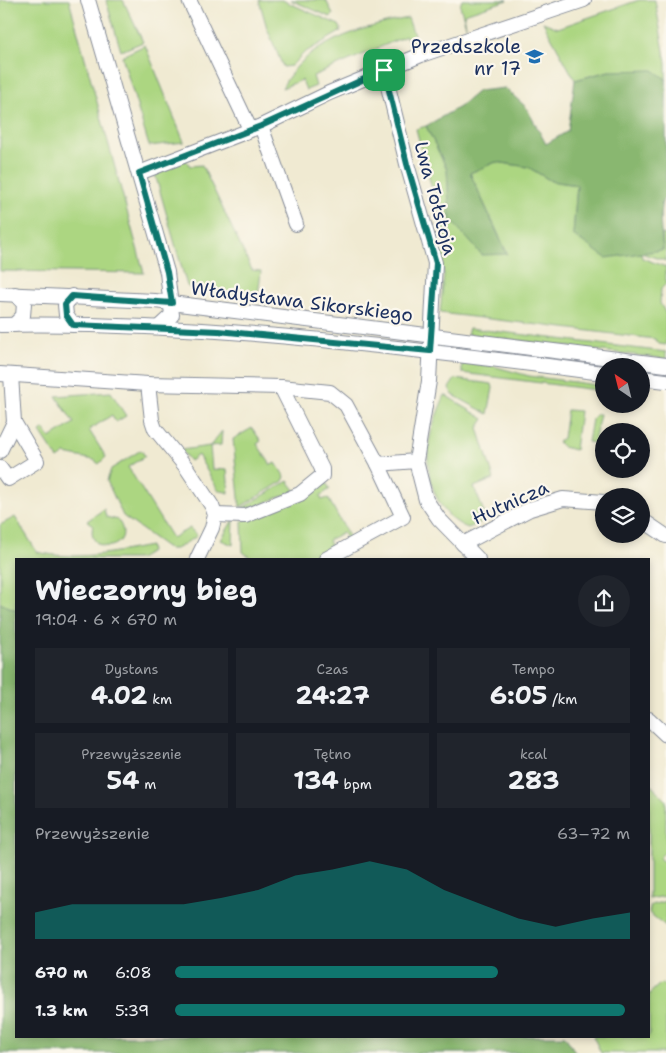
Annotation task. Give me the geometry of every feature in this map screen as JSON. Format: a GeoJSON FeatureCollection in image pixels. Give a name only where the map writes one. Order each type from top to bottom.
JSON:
{"type":"FeatureCollection","features":[{"type":"Feature","properties":{"kind":"street"},"geometry":{"type":"LineString","coordinates":[[88,0],[167,272],[172,303]]}},
{"type":"Feature","properties":{"kind":"street"},"geometry":{"type":"LineString","coordinates":[[189,0],[255,128],[296,224]]}},
{"type":"Feature","properties":{"kind":"street"},"geometry":{"type":"LineString","coordinates":[[139,173],[255,128],[421,55],[584,0]]}},
{"type":"Feature","properties":{"kind":"street","name":"Lwa Tołstoja"},"geometry":{"type":"LineString","coordinates":[[384,70],[407,164],[436,263],[430,336],[429,381],[416,461]]}},
{"type":"Feature","properties":{"kind":"street","name":"Władysława Sikorskiego"},"geometry":{"type":"LineString","coordinates":[[0,294],[72,296],[172,303],[666,365]]}},
{"type":"Feature","properties":{"kind":"street"},"geometry":{"type":"LineString","coordinates":[[14,325],[23,316],[24,304],[15,294]]}},
{"type":"Feature","properties":{"kind":"street"},"geometry":{"type":"LineString","coordinates":[[72,296],[65,304],[66,315],[73,325]]}},
{"type":"Feature","properties":{"kind":"street","name":"Władysława Sikorskiego"},"geometry":{"type":"LineString","coordinates":[[159,327],[172,315],[172,303]]}},
{"type":"Feature","properties":{"kind":"street","name":"Władysława Sikorskiego"},"geometry":{"type":"LineString","coordinates":[[0,325],[159,327],[305,338],[430,351],[595,372]]}},
{"type":"Feature","properties":{"kind":"street"},"geometry":{"type":"LineString","coordinates":[[0,468],[8,479],[37,460],[14,422],[5,374],[148,384],[281,387],[330,392],[346,406],[378,464],[403,517],[328,558]]}},
{"type":"Feature","properties":{"kind":"street"},"geometry":{"type":"LineString","coordinates":[[650,379],[666,381]]}},
{"type":"Feature","properties":{"kind":"street"},"geometry":{"type":"LineString","coordinates":[[148,384],[155,430],[186,467],[212,506],[215,515],[212,528],[197,558]]}},
{"type":"Feature","properties":{"kind":"street"},"geometry":{"type":"LineString","coordinates":[[215,515],[245,516],[300,494],[322,476],[322,469],[281,387]]}},
{"type":"Feature","properties":{"kind":"street"},"geometry":{"type":"LineString","coordinates":[[0,451],[14,422]]}},
{"type":"Feature","properties":{"kind":"street"},"geometry":{"type":"LineString","coordinates":[[378,464],[416,461],[426,500],[439,519],[477,558]]}},
{"type":"Feature","properties":{"kind":"street","name":"Hutnicza"},"geometry":{"type":"LineString","coordinates":[[463,544],[530,509],[563,499],[595,501]]}},
{"type":"Feature","properties":{"kind":"street"},"geometry":{"type":"LineString","coordinates":[[650,525],[666,536]]}},
{"type":"Feature","properties":{"kind":"street"},"geometry":{"type":"LineString","coordinates":[[650,720],[666,735]]}},
{"type":"Feature","properties":{"kind":"green space"},"geometry":{"type":"Polygon","coordinates":[[[0,0],[69,0],[144,273],[0,271],[0,0]]]}},
{"type":"Feature","properties":{"kind":"green space"},"geometry":{"type":"Polygon","coordinates":[[[106,0],[123,0],[143,42],[121,51],[106,0]]]}},
{"type":"Feature","properties":{"kind":"green space"},"geometry":{"type":"Polygon","coordinates":[[[259,0],[282,0],[339,25],[340,32],[304,53],[291,66],[283,67],[267,28],[259,0]]]}},
{"type":"Feature","properties":{"kind":"green space"},"geometry":{"type":"Polygon","coordinates":[[[291,0],[326,0],[333,15],[330,17],[291,0]]]}},
{"type":"Feature","properties":{"kind":"green space"},"geometry":{"type":"Polygon","coordinates":[[[462,0],[508,0],[464,14],[466,26],[460,6],[462,0]]]}},
{"type":"Feature","properties":{"kind":"green space"},"geometry":{"type":"Polygon","coordinates":[[[639,0],[655,0],[666,63],[666,80],[609,71],[575,80],[543,22],[558,28],[639,0]]]}},
{"type":"Feature","properties":{"kind":"green space"},"geometry":{"type":"Polygon","coordinates":[[[408,18],[417,44],[410,47],[406,36],[313,76],[316,86],[306,90],[302,80],[282,88],[292,72],[320,48],[354,32],[408,18]]]}},
{"type":"Feature","properties":{"kind":"green space"},"geometry":{"type":"Polygon","coordinates":[[[145,45],[184,142],[149,146],[122,56],[145,45]]]}},
{"type":"Feature","properties":{"kind":"green space"},"geometry":{"type":"Polygon","coordinates":[[[653,70],[666,79],[666,195],[660,213],[663,250],[606,258],[573,235],[577,185],[551,181],[528,167],[496,162],[470,173],[507,254],[482,255],[450,219],[447,169],[426,126],[459,107],[478,91],[505,88],[526,107],[546,144],[568,131],[575,80],[609,71],[653,70]]]}},
{"type":"Feature","properties":{"kind":"green space"},"geometry":{"type":"Polygon","coordinates":[[[426,126],[447,169],[450,219],[482,254],[507,253],[470,173],[496,162],[528,167],[551,181],[577,185],[573,235],[663,250],[662,234],[666,235],[666,261],[641,253],[642,258],[666,267],[666,284],[661,289],[660,303],[666,314],[666,345],[659,344],[655,339],[440,313],[444,274],[439,255],[449,252],[416,129],[426,126]]]}},
{"type":"Feature","properties":{"kind":"green space"},"geometry":{"type":"Polygon","coordinates":[[[186,160],[190,166],[202,165],[252,270],[261,271],[258,296],[191,289],[187,286],[155,174],[186,160]]]}},
{"type":"Feature","properties":{"kind":"green space"},"geometry":{"type":"Polygon","coordinates":[[[469,328],[666,352],[666,359],[467,334],[469,328]]]}},
{"type":"Feature","properties":{"kind":"green space"},"geometry":{"type":"Polygon","coordinates":[[[462,362],[493,366],[529,376],[595,385],[595,390],[462,373],[462,362]]]}},
{"type":"Feature","properties":{"kind":"green space"},"geometry":{"type":"Polygon","coordinates":[[[455,379],[492,384],[493,388],[488,414],[453,395],[449,388],[455,379]]]}},
{"type":"Feature","properties":{"kind":"green space"},"geometry":{"type":"Polygon","coordinates":[[[111,392],[126,416],[116,422],[112,415],[89,430],[106,457],[99,464],[94,460],[65,454],[58,459],[40,432],[44,429],[50,438],[74,423],[56,396],[111,392]]]}},
{"type":"Feature","properties":{"kind":"green space"},"geometry":{"type":"Polygon","coordinates":[[[445,395],[484,419],[478,428],[494,479],[474,487],[487,520],[468,528],[458,523],[443,508],[433,488],[428,466],[431,432],[445,395]]]}},
{"type":"Feature","properties":{"kind":"green space"},"geometry":{"type":"Polygon","coordinates":[[[567,410],[580,411],[575,450],[563,447],[558,442],[563,438],[567,410]]]}},
{"type":"Feature","properties":{"kind":"green space"},"geometry":{"type":"Polygon","coordinates":[[[597,414],[600,414],[598,423],[595,423],[594,443],[588,442],[592,419],[597,414]]]}},
{"type":"Feature","properties":{"kind":"green space"},"geometry":{"type":"Polygon","coordinates":[[[252,428],[261,441],[257,444],[271,465],[276,463],[285,477],[283,481],[240,507],[233,439],[252,428]]]}},
{"type":"Feature","properties":{"kind":"green space"},"geometry":{"type":"Polygon","coordinates":[[[222,431],[221,445],[210,446],[222,431]]]}},
{"type":"Feature","properties":{"kind":"green space"},"geometry":{"type":"Polygon","coordinates":[[[210,446],[212,469],[227,470],[229,493],[218,490],[198,455],[190,461],[181,450],[210,446]]]}},
{"type":"Feature","properties":{"kind":"green space"},"geometry":{"type":"Polygon","coordinates":[[[141,450],[145,456],[128,467],[172,538],[190,528],[197,536],[176,549],[169,549],[123,516],[107,481],[111,469],[141,450]]]}},
{"type":"Feature","properties":{"kind":"green space"},"geometry":{"type":"Polygon","coordinates":[[[288,481],[296,491],[243,511],[239,510],[288,481]]]}},
{"type":"Feature","properties":{"kind":"green space"},"geometry":{"type":"Polygon","coordinates":[[[325,481],[330,489],[320,496],[322,500],[328,498],[351,540],[347,541],[343,533],[328,540],[332,548],[316,558],[251,558],[243,552],[242,521],[315,491],[325,481]]]}},
{"type":"Feature","properties":{"kind":"green space"},"geometry":{"type":"Polygon","coordinates":[[[104,509],[106,517],[118,520],[123,530],[122,538],[110,546],[103,546],[96,542],[93,535],[93,525],[87,521],[104,509]]]}},
{"type":"Feature","properties":{"kind":"green space"},"geometry":{"type":"Polygon","coordinates":[[[15,517],[37,552],[51,555],[79,556],[150,546],[151,552],[141,558],[15,558],[15,610],[0,603],[0,525],[15,517]]]}},
{"type":"Feature","properties":{"kind":"green space"},"geometry":{"type":"Polygon","coordinates":[[[234,518],[233,545],[221,540],[234,518]]]}},
{"type":"Feature","properties":{"kind":"green space"},"geometry":{"type":"Polygon","coordinates":[[[0,603],[15,610],[15,1038],[566,1038],[576,1053],[0,1053],[0,603]]]}},
{"type":"Feature","properties":{"kind":"green space"},"geometry":{"type":"Polygon","coordinates":[[[650,784],[666,800],[666,851],[659,858],[666,864],[666,896],[650,899],[650,784]]]}},
{"type":"Feature","properties":{"kind":"green space"},"geometry":{"type":"Polygon","coordinates":[[[666,901],[666,926],[650,914],[651,905],[666,901]]]}},
{"type":"Feature","properties":{"kind":"green space"},"geometry":{"type":"Polygon","coordinates":[[[661,983],[666,987],[666,1053],[601,1053],[594,1038],[650,1038],[650,993],[661,983]]]}},
{"type":"Feature","properties":{"kind":"place","name":"Przedszkole nr 17"},"geometry":{"type":"Point","coordinates":[535,57]}},
{"type":"Feature","properties":{"kind":"route"},"geometry":{"type":"LineString","coordinates":[[384,70],[407,164],[436,263],[430,351],[218,331],[159,327],[73,325],[66,315],[65,304],[72,296],[172,303],[167,272],[139,173],[261,126],[323,96],[384,70]]}}]}
